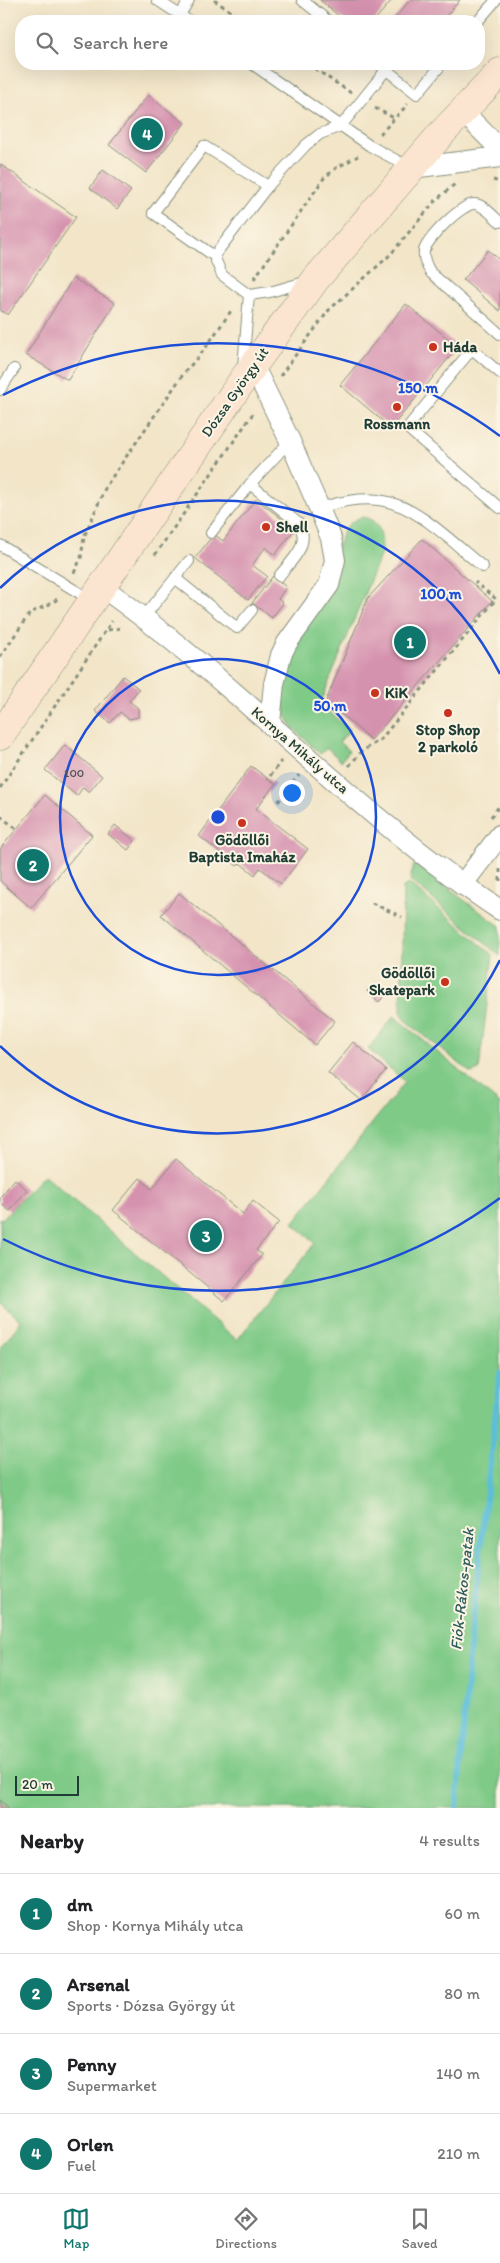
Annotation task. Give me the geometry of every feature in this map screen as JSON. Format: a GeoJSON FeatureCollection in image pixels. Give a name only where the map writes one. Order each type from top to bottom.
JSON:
{"type":"FeatureCollection","features":[{"type":"Feature","properties":{"kind":"main road","name":"Dózsa György út"},"geometry":{"type":"LineString","coordinates":[[0,736],[106,597],[247,373],[316,278],[411,168],[500,72]]}},
{"type":"Feature","properties":{"kind":"street"},"geometry":{"type":"LineString","coordinates":[[462,111],[500,149]]}},
{"type":"Feature","properties":{"kind":"street"},"geometry":{"type":"LineString","coordinates":[[411,168],[500,157]]}},
{"type":"Feature","properties":{"kind":"street"},"geometry":{"type":"LineString","coordinates":[[247,373],[267,393],[319,508],[334,548],[333,573],[321,598],[287,643],[281,655],[275,676],[270,723]]}},
{"type":"Feature","properties":{"kind":"street","name":"Kornya Mihály utca"},"geometry":{"type":"LineString","coordinates":[[106,597],[144,617],[270,723],[396,835],[462,885],[500,910]]}},
{"type":"Feature","properties":{"kind":"street"},"geometry":{"type":"LineString","coordinates":[[462,885],[493,828]]}},
{"type":"Feature","properties":{"kind":"lane"},"geometry":{"type":"LineString","coordinates":[[157,0],[180,15],[189,0]]}},
{"type":"Feature","properties":{"kind":"lane"},"geometry":{"type":"LineString","coordinates":[[302,0],[321,15]]}},
{"type":"Feature","properties":{"kind":"lane"},"geometry":{"type":"LineString","coordinates":[[483,15],[496,0]]}},
{"type":"Feature","properties":{"kind":"lane"},"geometry":{"type":"LineString","coordinates":[[261,70],[370,146],[411,168]]}},
{"type":"Feature","properties":{"kind":"lane"},"geometry":{"type":"LineString","coordinates":[[214,256],[268,186],[306,145],[320,134],[342,126],[380,70]]}},
{"type":"Feature","properties":{"kind":"lane"},"geometry":{"type":"LineString","coordinates":[[386,70],[416,94],[437,70]]}},
{"type":"Feature","properties":{"kind":"lane"},"geometry":{"type":"LineString","coordinates":[[268,186],[204,146],[153,213],[214,256],[222,275],[246,294],[270,292],[316,278]]}},
{"type":"Feature","properties":{"kind":"lane"},"geometry":{"type":"LineString","coordinates":[[500,222],[481,206],[474,204],[467,206],[455,213],[425,249],[425,260],[437,279],[500,334]]}},
{"type":"Feature","properties":{"kind":"lane"},"geometry":{"type":"LineString","coordinates":[[246,294],[247,373]]}},
{"type":"Feature","properties":{"kind":"lane"},"geometry":{"type":"LineString","coordinates":[[500,374],[472,349],[407,428],[500,508]]}},
{"type":"Feature","properties":{"kind":"lane"},"geometry":{"type":"LineString","coordinates":[[0,390],[14,368]]}},
{"type":"Feature","properties":{"kind":"lane"},"geometry":{"type":"LineString","coordinates":[[211,533],[250,484],[290,441]]}},
{"type":"Feature","properties":{"kind":"lane"},"geometry":{"type":"LineString","coordinates":[[250,484],[298,523],[303,530],[304,541],[300,550],[279,576]]}},
{"type":"Feature","properties":{"kind":"lane"},"geometry":{"type":"LineString","coordinates":[[319,508],[365,500],[396,503],[409,510],[483,567]]}},
{"type":"Feature","properties":{"kind":"lane"},"geometry":{"type":"LineString","coordinates":[[0,545],[106,597]]}},
{"type":"Feature","properties":{"kind":"lane"},"geometry":{"type":"LineString","coordinates":[[144,617],[189,561]]}},
{"type":"Feature","properties":{"kind":"lane"},"geometry":{"type":"LineString","coordinates":[[175,578],[237,628],[252,610]]}},
{"type":"Feature","properties":{"kind":"path"},"geometry":{"type":"LineString","coordinates":[[214,0],[236,15]]}},
{"type":"Feature","properties":{"kind":"path"},"geometry":{"type":"LineString","coordinates":[[84,537],[106,486],[184,373],[204,350],[246,294],[324,178],[336,168]]}},
{"type":"Feature","properties":{"kind":"path"},"geometry":{"type":"LineString","coordinates":[[486,179],[500,182]]}},
{"type":"Feature","properties":{"kind":"path"},"geometry":{"type":"LineString","coordinates":[[151,562],[267,393],[330,310],[390,256],[444,192],[462,182]]}},
{"type":"Feature","properties":{"kind":"path"},"geometry":{"type":"LineString","coordinates":[[0,788],[107,630],[106,597]]}},
{"type":"Feature","properties":{"kind":"path"},"geometry":{"type":"LineString","coordinates":[[348,767],[361,752],[381,739],[496,599]]}},
{"type":"Feature","properties":{"kind":"path"},"geometry":{"type":"LineString","coordinates":[[0,657],[30,613]]}},
{"type":"Feature","properties":{"kind":"path"},"geometry":{"type":"LineString","coordinates":[[321,768],[333,756],[356,774]]}},
{"type":"Feature","properties":{"kind":"path"},"geometry":{"type":"LineString","coordinates":[[278,802],[300,775]]}},
{"type":"Feature","properties":{"kind":"path"},"geometry":{"type":"LineString","coordinates":[[493,828],[500,805]]}},
{"type":"Feature","properties":{"kind":"path"},"geometry":{"type":"LineString","coordinates":[[0,816],[17,829]]}},
{"type":"Feature","properties":{"kind":"path"},"geometry":{"type":"LineString","coordinates":[[500,868],[500,884]]}},
{"type":"Feature","properties":{"kind":"path"},"geometry":{"type":"LineString","coordinates":[[372,903],[402,918]]}},
{"type":"Feature","properties":{"kind":"green space"},"geometry":{"type":"Polygon","coordinates":[[[362,517],[373,521],[379,529],[382,551],[320,704],[350,730],[339,742],[349,751],[341,761],[327,748],[320,754],[294,729],[287,718],[280,689],[286,662],[340,542],[342,533],[350,523],[362,517]]]}},
{"type":"Feature","properties":{"kind":"green space"},"geometry":{"type":"Polygon","coordinates":[[[414,864],[500,926],[500,956],[410,880],[414,864]]]}},
{"type":"Feature","properties":{"kind":"green space","name":"Gödöllői Skatepark"},"geometry":{"type":"Polygon","coordinates":[[[410,884],[493,955],[479,1070],[471,1073],[407,1022],[401,1012],[403,887],[410,884]]]}},
{"type":"Feature","properties":{"kind":"green space"},"geometry":{"type":"Polygon","coordinates":[[[394,1016],[500,1104],[500,1808],[10,1808],[0,1800],[0,1349],[21,1321],[0,1302],[0,1218],[2,1219],[44,1175],[237,1340],[315,1243],[293,1223],[405,1082],[368,1049],[394,1016]]]}},
{"type":"Feature","properties":{"kind":"building"},"geometry":{"type":"Polygon","coordinates":[[[320,0],[392,0],[379,15],[338,15],[320,0]]]}},
{"type":"Feature","properties":{"kind":"building"},"geometry":{"type":"Polygon","coordinates":[[[410,0],[460,0],[447,15],[397,15],[410,0]]]}},
{"type":"Feature","properties":{"kind":"building"},"geometry":{"type":"Polygon","coordinates":[[[148,95],[185,123],[146,173],[109,145],[148,95]]]}},
{"type":"Feature","properties":{"kind":"building"},"geometry":{"type":"Polygon","coordinates":[[[0,164],[76,217],[8,315],[0,310],[0,164]]]}},
{"type":"Feature","properties":{"kind":"building"},"geometry":{"type":"Polygon","coordinates":[[[103,170],[131,191],[117,209],[90,188],[103,170]]]}},
{"type":"Feature","properties":{"kind":"building"},"geometry":{"type":"Polygon","coordinates":[[[488,250],[500,260],[500,311],[463,280],[488,250]]]}},
{"type":"Feature","properties":{"kind":"building"},"geometry":{"type":"Polygon","coordinates":[[[73,278],[115,303],[68,380],[26,355],[73,278]]]}},
{"type":"Feature","properties":{"kind":"building"},"geometry":{"type":"Polygon","coordinates":[[[406,304],[458,347],[391,428],[340,385],[406,304]]]}},
{"type":"Feature","properties":{"kind":"building"},"geometry":{"type":"Polygon","coordinates":[[[256,499],[295,529],[275,555],[266,547],[252,565],[267,576],[248,600],[195,558],[214,534],[223,541],[256,499]]]}},
{"type":"Feature","properties":{"kind":"building"},"geometry":{"type":"Polygon","coordinates":[[[422,539],[492,601],[371,740],[326,701],[368,598],[422,539]]]}},
{"type":"Feature","properties":{"kind":"building"},"geometry":{"type":"Polygon","coordinates":[[[273,576],[286,587],[278,599],[283,603],[272,618],[252,603],[273,576]]]}},
{"type":"Feature","properties":{"kind":"building"},"geometry":{"type":"Polygon","coordinates":[[[123,676],[139,689],[129,701],[138,708],[138,717],[129,719],[120,712],[110,723],[95,711],[123,676]]]}},
{"type":"Feature","properties":{"kind":"building"},"geometry":{"type":"Polygon","coordinates":[[[65,745],[102,776],[89,792],[83,787],[77,796],[45,770],[65,745]]]}},
{"type":"Feature","properties":{"kind":"building","name":"Gödöllői Baptista Imaház"},"geometry":{"type":"Polygon","coordinates":[[[251,766],[275,784],[256,809],[308,849],[281,884],[260,868],[255,875],[240,863],[237,866],[199,836],[251,766]]]}},
{"type":"Feature","properties":{"kind":"building"},"geometry":{"type":"Polygon","coordinates":[[[45,795],[92,835],[31,908],[0,881],[0,849],[45,795]]]}},
{"type":"Feature","properties":{"kind":"building"},"geometry":{"type":"Polygon","coordinates":[[[115,825],[135,841],[128,850],[108,834],[115,825]]]}},
{"type":"Feature","properties":{"kind":"building"},"geometry":{"type":"Polygon","coordinates":[[[179,893],[335,1021],[315,1045],[161,915],[179,893]]]}},
{"type":"Feature","properties":{"kind":"building"},"geometry":{"type":"Polygon","coordinates":[[[372,986],[384,996],[379,1002],[367,991],[372,986]]]}},
{"type":"Feature","properties":{"kind":"building"},"geometry":{"type":"Polygon","coordinates":[[[353,1042],[386,1070],[361,1100],[328,1073],[353,1042]]]}},
{"type":"Feature","properties":{"kind":"building"},"geometry":{"type":"Polygon","coordinates":[[[176,1159],[243,1214],[253,1201],[279,1222],[256,1250],[262,1255],[224,1301],[113,1210],[140,1178],[152,1189],[176,1159]]]}},
{"type":"Feature","properties":{"kind":"building"},"geometry":{"type":"Polygon","coordinates":[[[15,1179],[27,1190],[10,1211],[0,1203],[0,1197],[15,1179]]]}},
{"type":"Feature","properties":{"kind":"building"},"geometry":{"type":"Polygon","coordinates":[[[0,1800],[9,1808],[0,1808],[0,1800]]]}},
{"type":"Feature","properties":{"kind":"waterway","name":"Fiók-Rákos-patak"},"geometry":{"type":"LineString","coordinates":[[457,1808],[471,1634],[500,1373]]}},
{"type":"Feature","properties":{"kind":"place","name":"Orlen"},"geometry":{"type":"Point","coordinates":[147,134]}},
{"type":"Feature","properties":{"kind":"place","name":"Háda"},"geometry":{"type":"Point","coordinates":[433,347]}},
{"type":"Feature","properties":{"kind":"place","name":"Rossmann"},"geometry":{"type":"Point","coordinates":[397,407]}},
{"type":"Feature","properties":{"kind":"place","name":"Shell"},"geometry":{"type":"Point","coordinates":[266,527]}},
{"type":"Feature","properties":{"kind":"place","name":"dm"},"geometry":{"type":"Point","coordinates":[410,642]}},
{"type":"Feature","properties":{"kind":"place","name":"KiK"},"geometry":{"type":"Point","coordinates":[375,693]}},
{"type":"Feature","properties":{"kind":"place","name":"Stop Shop 2 parkoló"},"geometry":{"type":"Point","coordinates":[448,713]}},
{"type":"Feature","properties":{"kind":"place","name":"Gödöllői Baptista Imaház"},"geometry":{"type":"Point","coordinates":[242,823]}},
{"type":"Feature","properties":{"kind":"place","name":"Arsenal"},"geometry":{"type":"Point","coordinates":[33,865]}},
{"type":"Feature","properties":{"kind":"place","name":"Gödöllői Skatepark"},"geometry":{"type":"Point","coordinates":[445,982]}},
{"type":"Feature","properties":{"kind":"place","name":"Penny"},"geometry":{"type":"Point","coordinates":[206,1236]}}]}
